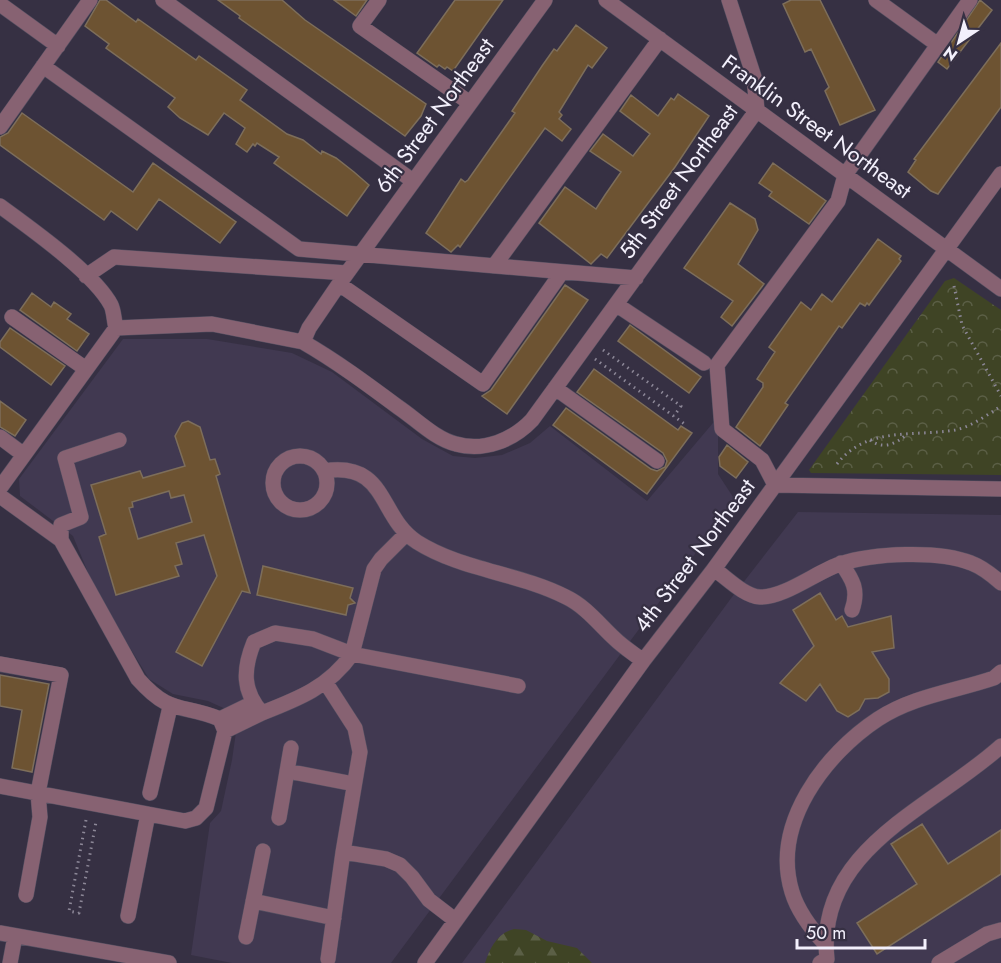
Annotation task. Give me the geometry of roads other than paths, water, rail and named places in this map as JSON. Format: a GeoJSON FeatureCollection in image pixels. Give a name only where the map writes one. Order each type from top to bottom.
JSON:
{"type":"FeatureCollection","features":[{"type":"Feature","properties":{"kind":"street"},"geometry":{"type":"LineString","coordinates":[[0,127],[90,0]]}},
{"type":"Feature","properties":{"kind":"street"},"geometry":{"type":"LineString","coordinates":[[163,0],[413,181]]}},
{"type":"Feature","properties":{"kind":"street"},"geometry":{"type":"LineString","coordinates":[[379,0],[360,26],[470,103]]}},
{"type":"Feature","properties":{"kind":"street","name":"6th Street Northeast"},"geometry":{"type":"LineString","coordinates":[[303,342],[309,328],[343,279],[544,0]]}},
{"type":"Feature","properties":{"kind":"street","name":"Franklin Street Northeast"},"geometry":{"type":"LineString","coordinates":[[606,0],[1001,289]]}},
{"type":"Feature","properties":{"kind":"street"},"geometry":{"type":"LineString","coordinates":[[729,0],[754,77],[757,110]]}},
{"type":"Feature","properties":{"kind":"street"},"geometry":{"type":"LineString","coordinates":[[876,0],[938,45]]}},
{"type":"Feature","properties":{"kind":"street"},"geometry":{"type":"LineString","coordinates":[[970,0],[845,175],[838,201],[717,365],[722,429],[762,459],[775,485],[1001,489]]}},
{"type":"Feature","properties":{"kind":"street"},"geometry":{"type":"LineString","coordinates":[[0,4],[58,45]]}},
{"type":"Feature","properties":{"kind":"street"},"geometry":{"type":"LineString","coordinates":[[494,266],[660,39]]}},
{"type":"Feature","properties":{"kind":"street"},"geometry":{"type":"LineString","coordinates":[[44,66],[299,249],[636,278]]}},
{"type":"Feature","properties":{"kind":"street","name":"5th Street Northeast"},"geometry":{"type":"LineString","coordinates":[[116,328],[212,324],[303,342],[336,361],[434,433],[455,444],[484,445],[511,437],[532,420],[757,110]]}},
{"type":"Feature","properties":{"kind":"street","name":"4th Street Northeast"},"geometry":{"type":"LineString","coordinates":[[425,963],[643,661],[714,569],[1001,174]]}},
{"type":"Feature","properties":{"kind":"street"},"geometry":{"type":"LineString","coordinates":[[0,206],[41,236],[86,276],[111,306],[116,328],[0,488]]}},
{"type":"Feature","properties":{"kind":"street"},"geometry":{"type":"LineString","coordinates":[[86,276],[114,257],[343,279],[483,384],[562,272]]}},
{"type":"Feature","properties":{"kind":"street"},"geometry":{"type":"LineString","coordinates":[[617,305],[704,363]]}},
{"type":"Feature","properties":{"kind":"street"},"geometry":{"type":"LineString","coordinates":[[12,316],[86,369]]}},
{"type":"Feature","properties":{"kind":"street"},"geometry":{"type":"LineString","coordinates":[[555,388],[657,461]]}},
{"type":"Feature","properties":{"kind":"street"},"geometry":{"type":"LineString","coordinates":[[0,437],[24,455]]}},
{"type":"Feature","properties":{"kind":"street"},"geometry":{"type":"LineString","coordinates":[[60,540],[61,525],[81,517],[65,458],[119,440]]}},
{"type":"Feature","properties":{"kind":"street"},"geometry":{"type":"LineString","coordinates":[[324,471],[354,469],[367,479],[384,498],[406,534],[438,553],[568,598],[643,661]]}},
{"type":"Feature","properties":{"kind":"street"},"geometry":{"type":"LineString","coordinates":[[0,496],[60,540],[138,679],[153,696],[170,707],[223,725],[257,708],[291,702],[326,683],[341,669],[351,654],[374,569],[381,558],[406,534]]}},
{"type":"Feature","properties":{"kind":"street"},"geometry":{"type":"LineString","coordinates":[[714,569],[745,592],[761,597],[782,591],[841,563],[896,555],[954,557],[972,563],[1001,583]]}},
{"type":"Feature","properties":{"kind":"street"},"geometry":{"type":"LineString","coordinates":[[841,563],[855,582],[856,598],[852,610]]}},
{"type":"Feature","properties":{"kind":"street"},"geometry":{"type":"LineString","coordinates":[[257,708],[244,681],[246,660],[254,642],[275,633],[313,639],[351,654],[518,686]]}},
{"type":"Feature","properties":{"kind":"street"},"geometry":{"type":"LineString","coordinates":[[0,664],[61,675],[38,794],[40,817],[26,895]]}},
{"type":"Feature","properties":{"kind":"street"},"geometry":{"type":"LineString","coordinates":[[826,957],[808,926],[792,891],[787,853],[792,825],[803,801],[824,768],[848,743],[879,718],[923,698],[974,685],[994,678],[1001,672]]}},
{"type":"Feature","properties":{"kind":"street"},"geometry":{"type":"LineString","coordinates":[[326,683],[356,728],[360,752],[328,959]]}},
{"type":"Feature","properties":{"kind":"street"},"geometry":{"type":"LineString","coordinates":[[150,794],[170,707]]}},
{"type":"Feature","properties":{"kind":"street"},"geometry":{"type":"LineString","coordinates":[[0,786],[185,821],[196,818],[206,808],[223,725]]}},
{"type":"Feature","properties":{"kind":"street"},"geometry":{"type":"LineString","coordinates":[[826,957],[829,921],[845,875],[885,832],[1001,746]]}},
{"type":"Feature","properties":{"kind":"street"},"geometry":{"type":"LineString","coordinates":[[279,818],[291,748]]}},
{"type":"Feature","properties":{"kind":"street"},"geometry":{"type":"LineString","coordinates":[[287,771],[354,784]]}},
{"type":"Feature","properties":{"kind":"street"},"geometry":{"type":"LineString","coordinates":[[128,916],[148,814]]}},
{"type":"Feature","properties":{"kind":"street"},"geometry":{"type":"LineString","coordinates":[[246,937],[263,851]]}},
{"type":"Feature","properties":{"kind":"street"},"geometry":{"type":"LineString","coordinates":[[343,852],[386,859],[400,865],[429,900],[455,920]]}},
{"type":"Feature","properties":{"kind":"street"},"geometry":{"type":"LineString","coordinates":[[253,901],[334,918]]}},
{"type":"Feature","properties":{"kind":"street"},"geometry":{"type":"LineString","coordinates":[[939,963],[987,934],[1001,930]]}},
{"type":"Feature","properties":{"kind":"street"},"geometry":{"type":"LineString","coordinates":[[10,963],[8,935],[169,963]]}}]}
